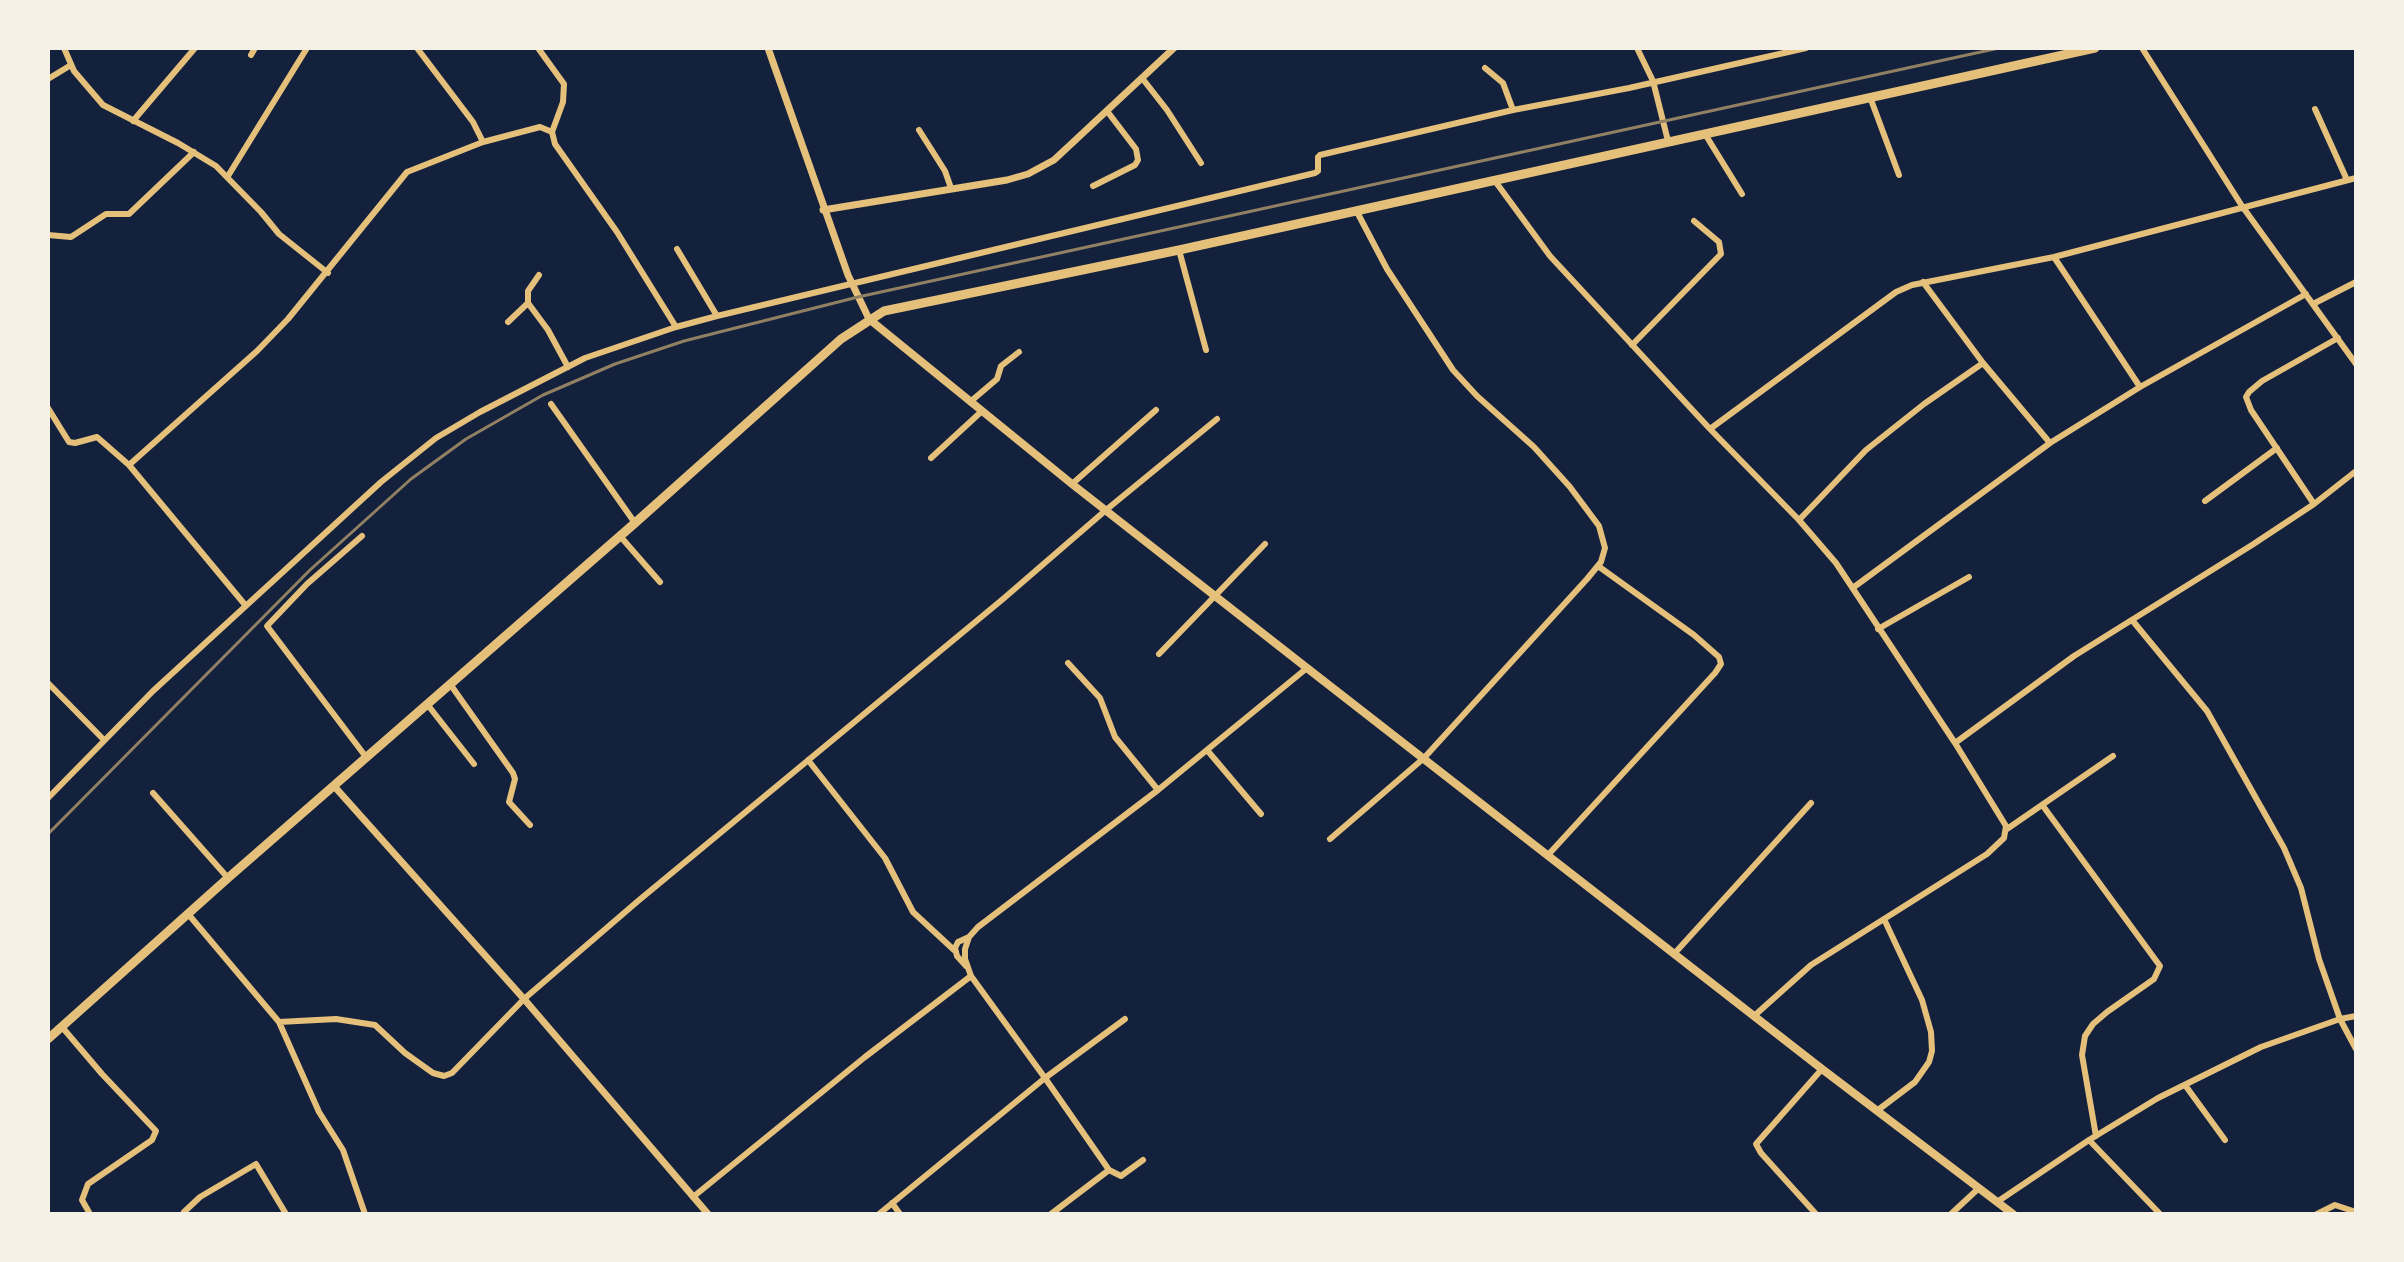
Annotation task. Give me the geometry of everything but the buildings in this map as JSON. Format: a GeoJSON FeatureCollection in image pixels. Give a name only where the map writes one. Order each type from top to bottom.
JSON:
{"type":"FeatureCollection","features":[{"type":"Feature","properties":{"kind":"highway"},"geometry":{"type":"LineString","coordinates":[[48,1039],[841,339],[869,319],[900,307],[1179,250],[2095,48]]}},
{"type":"Feature","properties":{"kind":"main road"},"geometry":{"type":"LineString","coordinates":[[869,319],[1072,484],[1307,668],[2013,1214]]}},
{"type":"Feature","properties":{"kind":"street"},"geometry":{"type":"LineString","coordinates":[[64,48],[83,84],[103,105],[194,152],[228,176],[279,234],[328,273]]}},
{"type":"Feature","properties":{"kind":"street"},"geometry":{"type":"LineString","coordinates":[[133,121],[195,48]]}},
{"type":"Feature","properties":{"kind":"street"},"geometry":{"type":"LineString","coordinates":[[228,176],[307,48]]}},
{"type":"Feature","properties":{"kind":"street"},"geometry":{"type":"LineString","coordinates":[[417,48],[473,122],[483,142]]}},
{"type":"Feature","properties":{"kind":"street"},"geometry":{"type":"LineString","coordinates":[[538,48],[564,84],[563,102],[552,132],[559,150],[617,232],[676,327]]}},
{"type":"Feature","properties":{"kind":"street"},"geometry":{"type":"LineString","coordinates":[[768,48],[823,210],[851,284],[869,319]]}},
{"type":"Feature","properties":{"kind":"street"},"geometry":{"type":"LineString","coordinates":[[823,210],[1028,174],[1054,160],[1174,48]]}},
{"type":"Feature","properties":{"kind":"street"},"geometry":{"type":"LineString","coordinates":[[1637,48],[1653,81],[1668,141]]}},
{"type":"Feature","properties":{"kind":"street"},"geometry":{"type":"LineString","coordinates":[[48,798],[153,691],[371,491],[436,438],[585,358],[717,316],[1315,173],[1320,155],[1513,110],[1629,88],[1806,48]]}},
{"type":"Feature","properties":{"kind":"street"},"geometry":{"type":"LineString","coordinates":[[2142,48],[2242,206],[2356,364]]}},
{"type":"Feature","properties":{"kind":"street"},"geometry":{"type":"LineString","coordinates":[[48,79],[71,65]]}},
{"type":"Feature","properties":{"kind":"street"},"geometry":{"type":"LineString","coordinates":[[1485,68],[1503,83],[1513,110]]}},
{"type":"Feature","properties":{"kind":"street"},"geometry":{"type":"LineString","coordinates":[[1142,78],[1201,163]]}},
{"type":"Feature","properties":{"kind":"street"},"geometry":{"type":"LineString","coordinates":[[1870,97],[1899,175]]}},
{"type":"Feature","properties":{"kind":"street"},"geometry":{"type":"LineString","coordinates":[[2315,109],[2347,180]]}},
{"type":"Feature","properties":{"kind":"street"},"geometry":{"type":"LineString","coordinates":[[1093,186],[1135,165],[1138,160],[1136,149],[1107,111]]}},
{"type":"Feature","properties":{"kind":"street"},"geometry":{"type":"LineString","coordinates":[[129,465],[257,351],[328,273],[407,172],[483,142],[540,127],[552,132]]}},
{"type":"Feature","properties":{"kind":"street"},"geometry":{"type":"LineString","coordinates":[[919,130],[945,171],[951,188]]}},
{"type":"Feature","properties":{"kind":"street"},"geometry":{"type":"LineString","coordinates":[[1705,134],[1742,194]]}},
{"type":"Feature","properties":{"kind":"street"},"geometry":{"type":"LineString","coordinates":[[48,235],[71,237],[106,214],[129,214],[194,152]]}},
{"type":"Feature","properties":{"kind":"street"},"geometry":{"type":"LineString","coordinates":[[1710,429],[1896,292],[1923,282],[2054,257],[2356,178]]}},
{"type":"Feature","properties":{"kind":"street"},"geometry":{"type":"LineString","coordinates":[[1495,181],[1542,246],[1710,429],[1799,520],[1854,587],[2007,829]]}},
{"type":"Feature","properties":{"kind":"street"},"geometry":{"type":"LineString","coordinates":[[1330,839],[1424,758],[1598,566],[1605,544],[1591,515],[1542,456],[1469,389],[1453,370],[1387,269],[1356,210]]}},
{"type":"Feature","properties":{"kind":"street"},"geometry":{"type":"LineString","coordinates":[[1632,345],[1721,254],[1719,242],[1694,221]]}},
{"type":"Feature","properties":{"kind":"street"},"geometry":{"type":"LineString","coordinates":[[677,249],[717,316]]}},
{"type":"Feature","properties":{"kind":"street"},"geometry":{"type":"LineString","coordinates":[[1179,250],[1206,350]]}},
{"type":"Feature","properties":{"kind":"street"},"geometry":{"type":"LineString","coordinates":[[2054,257],[2140,387]]}},
{"type":"Feature","properties":{"kind":"street"},"geometry":{"type":"LineString","coordinates":[[539,275],[528,291],[528,303],[548,330],[568,367]]}},
{"type":"Feature","properties":{"kind":"street"},"geometry":{"type":"LineString","coordinates":[[1923,282],[1983,363],[2050,443]]}},
{"type":"Feature","properties":{"kind":"street"},"geometry":{"type":"LineString","coordinates":[[2313,304],[2356,282]]}},
{"type":"Feature","properties":{"kind":"street"},"geometry":{"type":"LineString","coordinates":[[1854,587],[2050,443],[2140,387],[2306,294]]}},
{"type":"Feature","properties":{"kind":"street"},"geometry":{"type":"LineString","coordinates":[[508,322],[528,303]]}},
{"type":"Feature","properties":{"kind":"street"},"geometry":{"type":"LineString","coordinates":[[2314,504],[2251,410],[2248,393],[2262,381],[2338,338]]}},
{"type":"Feature","properties":{"kind":"street"},"geometry":{"type":"LineString","coordinates":[[970,402],[997,379],[1001,366],[1019,352]]}},
{"type":"Feature","properties":{"kind":"street"},"geometry":{"type":"LineString","coordinates":[[1799,520],[1866,450],[1983,363]]}},
{"type":"Feature","properties":{"kind":"street"},"geometry":{"type":"LineString","coordinates":[[551,404],[635,523]]}},
{"type":"Feature","properties":{"kind":"street"},"geometry":{"type":"LineString","coordinates":[[48,408],[69,442],[94,436],[118,454],[246,606]]}},
{"type":"Feature","properties":{"kind":"street"},"geometry":{"type":"LineString","coordinates":[[1072,484],[1156,410]]}},
{"type":"Feature","properties":{"kind":"street"},"geometry":{"type":"LineString","coordinates":[[931,458],[982,411]]}},
{"type":"Feature","properties":{"kind":"street"},"geometry":{"type":"LineString","coordinates":[[279,1022],[336,1019],[375,1025],[405,1053],[433,1073],[444,1076],[452,1073],[524,999],[1217,419]]}},
{"type":"Feature","properties":{"kind":"street"},"geometry":{"type":"LineString","coordinates":[[2205,501],[2277,448]]}},
{"type":"Feature","properties":{"kind":"street"},"geometry":{"type":"LineString","coordinates":[[1955,743],[2032,685],[2314,504],[2356,471]]}},
{"type":"Feature","properties":{"kind":"street"},"geometry":{"type":"LineString","coordinates":[[362,536],[307,584],[267,626],[366,757]]}},
{"type":"Feature","properties":{"kind":"street"},"geometry":{"type":"LineString","coordinates":[[620,536],[660,582]]}},
{"type":"Feature","properties":{"kind":"street"},"geometry":{"type":"LineString","coordinates":[[1159,654],[1265,544]]}},
{"type":"Feature","properties":{"kind":"street"},"geometry":{"type":"LineString","coordinates":[[1548,855],[1721,664],[1719,657],[1694,635],[1598,566]]}},
{"type":"Feature","properties":{"kind":"street"},"geometry":{"type":"LineString","coordinates":[[1878,629],[1969,577]]}},
{"type":"Feature","properties":{"kind":"street"},"geometry":{"type":"LineString","coordinates":[[2132,620],[2207,711],[2284,848],[2301,888],[2319,959],[2340,1019],[2356,1049]]}},
{"type":"Feature","properties":{"kind":"street"},"geometry":{"type":"LineString","coordinates":[[1068,663],[1100,698],[1115,737],[1158,790]]}},
{"type":"Feature","properties":{"kind":"street"},"geometry":{"type":"LineString","coordinates":[[954,950],[958,942],[969,937],[1158,790],[1307,668]]}},
{"type":"Feature","properties":{"kind":"street"},"geometry":{"type":"LineString","coordinates":[[48,683],[104,740]]}},
{"type":"Feature","properties":{"kind":"street"},"geometry":{"type":"LineString","coordinates":[[450,684],[513,773],[514,784],[509,802],[530,825]]}},
{"type":"Feature","properties":{"kind":"street"},"geometry":{"type":"LineString","coordinates":[[427,704],[474,764]]}},
{"type":"Feature","properties":{"kind":"street"},"geometry":{"type":"LineString","coordinates":[[1207,750],[1261,814]]}},
{"type":"Feature","properties":{"kind":"street"},"geometry":{"type":"LineString","coordinates":[[1754,1016],[1811,965],[1987,854],[2004,838],[2007,829],[2113,756]]}},
{"type":"Feature","properties":{"kind":"street"},"geometry":{"type":"LineString","coordinates":[[808,760],[885,858],[913,912],[954,950],[967,967]]}},
{"type":"Feature","properties":{"kind":"street"},"geometry":{"type":"LineString","coordinates":[[334,786],[524,999],[708,1214]]}},
{"type":"Feature","properties":{"kind":"street"},"geometry":{"type":"LineString","coordinates":[[153,793],[228,878]]}},
{"type":"Feature","properties":{"kind":"street"},"geometry":{"type":"LineString","coordinates":[[1674,954],[1811,803]]}},
{"type":"Feature","properties":{"kind":"street"},"geometry":{"type":"LineString","coordinates":[[2043,806],[2160,966],[2154,979],[2107,1012],[2085,1036],[2082,1055],[2096,1136]]}},
{"type":"Feature","properties":{"kind":"street"},"geometry":{"type":"LineString","coordinates":[[189,915],[279,1022],[319,1112],[343,1150],[365,1214]]}},
{"type":"Feature","properties":{"kind":"street"},"geometry":{"type":"LineString","coordinates":[[1878,1110],[1915,1082],[1929,1062],[1932,1051],[1931,1032],[1922,1000],[1884,919]]}},
{"type":"Feature","properties":{"kind":"street"},"geometry":{"type":"LineString","coordinates":[[969,937],[964,954],[971,976],[1109,1170],[1121,1176],[1143,1160]]}},
{"type":"Feature","properties":{"kind":"street"},"geometry":{"type":"LineString","coordinates":[[693,1197],[865,1057],[971,976]]}},
{"type":"Feature","properties":{"kind":"street"},"geometry":{"type":"LineString","coordinates":[[1997,1202],[2089,1140],[2185,1085],[2261,1047],[2356,1016]]}},
{"type":"Feature","properties":{"kind":"street"},"geometry":{"type":"LineString","coordinates":[[879,1214],[1045,1078],[1125,1019]]}},
{"type":"Feature","properties":{"kind":"street"},"geometry":{"type":"LineString","coordinates":[[62,1027],[156,1131],[152,1140],[88,1184],[82,1200],[90,1214]]}},
{"type":"Feature","properties":{"kind":"street"},"geometry":{"type":"LineString","coordinates":[[1816,1214],[1756,1144],[1822,1069]]}},
{"type":"Feature","properties":{"kind":"street"},"geometry":{"type":"LineString","coordinates":[[2185,1085],[2225,1140]]}},
{"type":"Feature","properties":{"kind":"street"},"geometry":{"type":"LineString","coordinates":[[2089,1140],[2160,1214]]}},
{"type":"Feature","properties":{"kind":"street"},"geometry":{"type":"LineString","coordinates":[[184,1212],[200,1197],[256,1164],[286,1214]]}},
{"type":"Feature","properties":{"kind":"street"},"geometry":{"type":"LineString","coordinates":[[1051,1214],[1109,1170]]}},
{"type":"Feature","properties":{"kind":"street"},"geometry":{"type":"LineString","coordinates":[[1951,1214],[1979,1188]]}},
{"type":"Feature","properties":{"kind":"street"},"geometry":{"type":"LineString","coordinates":[[892,1203],[900,1214]]}},
{"type":"Feature","properties":{"kind":"street"},"geometry":{"type":"LineString","coordinates":[[2317,1214],[2335,1205],[2356,1212]]}},
{"type":"Feature","properties":{"kind":"railway"},"geometry":{"type":"LineString","coordinates":[[48,834],[310,570],[411,479],[466,439],[543,395],[615,364],[684,341],[858,297],[1999,48]]}}]}
